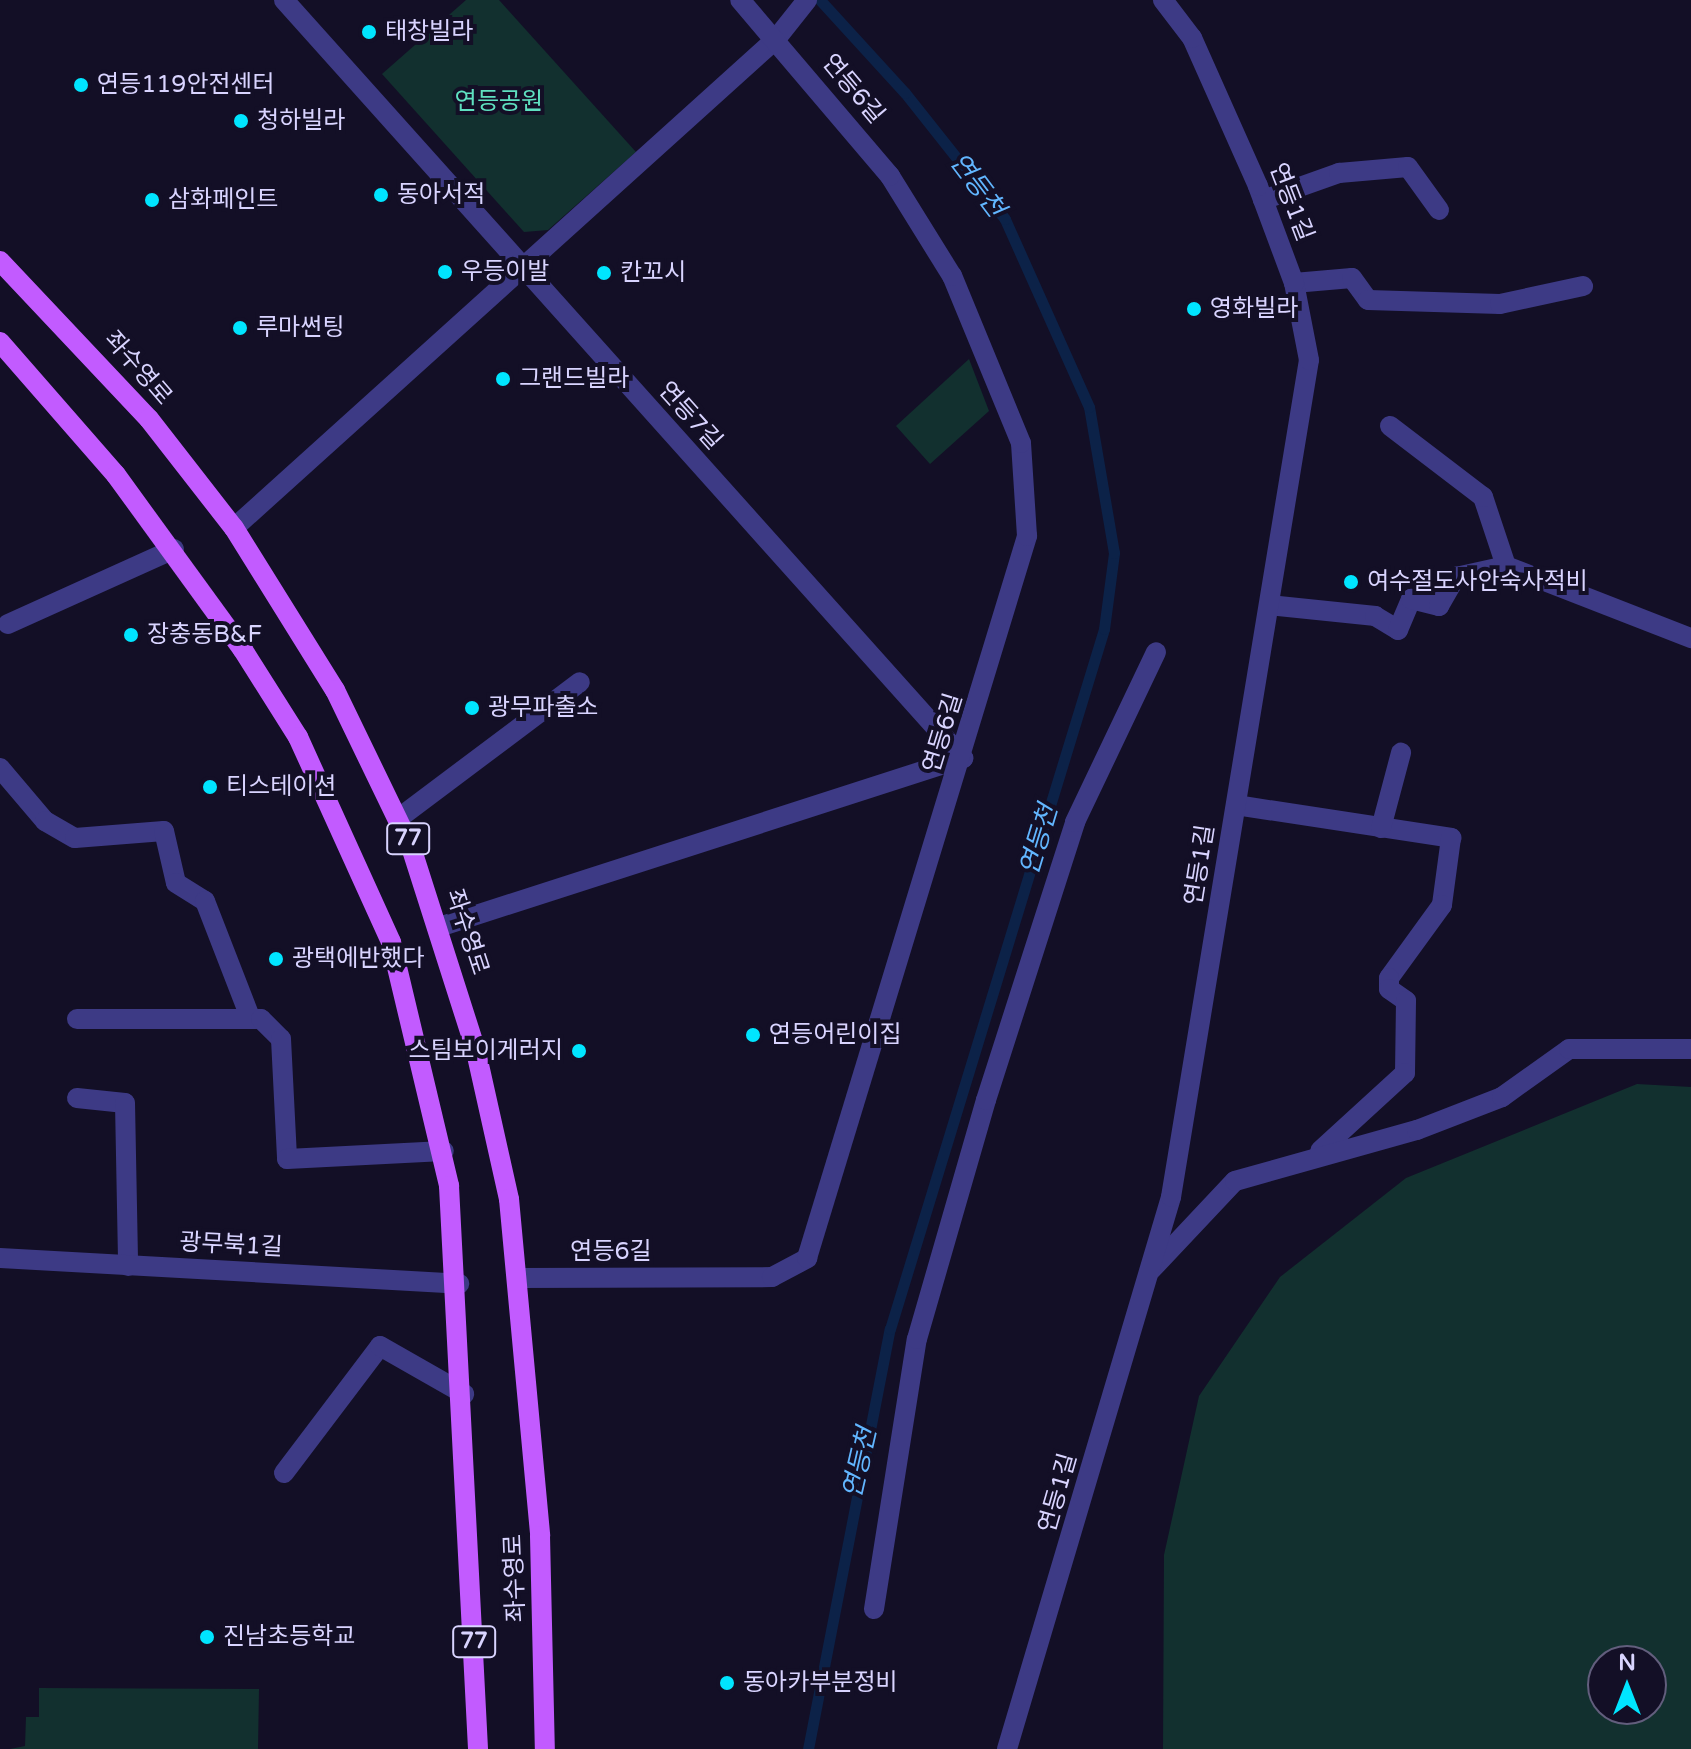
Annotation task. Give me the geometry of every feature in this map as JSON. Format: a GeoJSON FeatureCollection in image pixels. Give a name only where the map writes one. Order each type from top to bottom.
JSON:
{"type":"FeatureCollection","features":[{"type":"Feature","properties":{"kind":"main road","name":"좌수영로"},"geometry":{"type":"LineString","coordinates":[[0,261],[149,419],[234,528],[335,690],[399,818],[439,927],[496,1132],[518,1278],[540,1536],[545,1749]]}},
{"type":"Feature","properties":{"kind":"main road","name":"좌수영로"},"geometry":{"type":"LineString","coordinates":[[0,342],[174,549],[298,737],[349,839],[391,942],[444,1151],[459,1284],[478,1749]]}},
{"type":"Feature","properties":{"kind":"street","name":"연등7길"},"geometry":{"type":"LineString","coordinates":[[284,0],[963,758]]}},
{"type":"Feature","properties":{"kind":"street","name":"연등6길"},"geometry":{"type":"LineString","coordinates":[[518,1278],[772,1277],[807,1258],[963,758],[1027,536],[1021,443],[980,335],[922,222],[776,39],[740,0]]}},
{"type":"Feature","properties":{"kind":"street"},"geometry":{"type":"LineString","coordinates":[[234,528],[776,39],[807,0]]}},
{"type":"Feature","properties":{"kind":"street","name":"연등1길"},"geometry":{"type":"LineString","coordinates":[[1007,1749],[1017,1728],[1171,1197],[1309,360],[1294,283],[1263,200],[1199,51],[1163,0]]}},
{"type":"Feature","properties":{"kind":"street"},"geometry":{"type":"LineString","coordinates":[[1263,200],[1339,173],[1408,167],[1439,210]]}},
{"type":"Feature","properties":{"kind":"street"},"geometry":{"type":"LineString","coordinates":[[1294,283],[1352,278],[1368,300],[1500,304],[1583,286]]}},
{"type":"Feature","properties":{"kind":"street"},"geometry":{"type":"LineString","coordinates":[[1390,426],[1483,497],[1506,566]]}},
{"type":"Feature","properties":{"kind":"street"},"geometry":{"type":"LineString","coordinates":[[8,624],[174,549]]}},
{"type":"Feature","properties":{"kind":"street"},"geometry":{"type":"LineString","coordinates":[[1269,605],[1375,616],[1398,630],[1411,599],[1439,606],[1456,577],[1506,566],[1691,638]]}},
{"type":"Feature","properties":{"kind":"street"},"geometry":{"type":"LineString","coordinates":[[874,1609],[917,1339],[986,1100],[1075,822],[1156,652]]}},
{"type":"Feature","properties":{"kind":"street"},"geometry":{"type":"LineString","coordinates":[[399,818],[580,682]]}},
{"type":"Feature","properties":{"kind":"street"},"geometry":{"type":"LineString","coordinates":[[1381,828],[1401,753]]}},
{"type":"Feature","properties":{"kind":"street"},"geometry":{"type":"LineString","coordinates":[[439,927],[963,758]]}},
{"type":"Feature","properties":{"kind":"street"},"geometry":{"type":"LineString","coordinates":[[0,768],[39,815],[75,838],[164,831],[176,883],[205,901],[250,1017]]}},
{"type":"Feature","properties":{"kind":"street"},"geometry":{"type":"LineString","coordinates":[[1236,805],[1451,838],[1442,905],[1389,978],[1389,989],[1406,1001],[1405,1073],[1319,1152]]}},
{"type":"Feature","properties":{"kind":"street"},"geometry":{"type":"LineString","coordinates":[[77,1019],[250,1017],[273,1025],[281,1039],[287,1159],[444,1151]]}},
{"type":"Feature","properties":{"kind":"street"},"geometry":{"type":"LineString","coordinates":[[1151,1270],[1223,1188],[1319,1152],[1417,1130],[1502,1097],[1569,1049],[1691,1049]]}},
{"type":"Feature","properties":{"kind":"street"},"geometry":{"type":"LineString","coordinates":[[77,1098],[125,1103],[128,1266]]}},
{"type":"Feature","properties":{"kind":"street","name":"광무북1길"},"geometry":{"type":"LineString","coordinates":[[0,1258],[459,1284]]}},
{"type":"Feature","properties":{"kind":"street"},"geometry":{"type":"LineString","coordinates":[[284,1473],[380,1346],[464,1394]]}},
{"type":"Feature","properties":{"kind":"street"},"geometry":{"type":"LineString","coordinates":[[1017,1728],[1019,1749]]}},
{"type":"Feature","properties":{"kind":"green space","name":"연등공원"},"geometry":{"type":"Polygon","coordinates":[[[466,0],[499,0],[636,152],[548,230],[524,232],[382,74],[466,0]]]}},
{"type":"Feature","properties":{"kind":"green space"},"geometry":{"type":"Polygon","coordinates":[[[969,359],[989,411],[930,464],[896,426],[969,359]]]}},
{"type":"Feature","properties":{"kind":"green space"},"geometry":{"type":"Polygon","coordinates":[[[1637,1084],[1691,1087],[1691,1749],[1163,1749],[1164,1555],[1199,1396],[1280,1277],[1406,1178],[1637,1084]]]}},
{"type":"Feature","properties":{"kind":"green space"},"geometry":{"type":"Polygon","coordinates":[[[39,1688],[259,1689],[258,1749],[10,1749],[25,1746],[26,1717],[39,1717],[39,1688]]]}},
{"type":"Feature","properties":{"kind":"waterway","name":"연등천"},"geometry":{"type":"LineString","coordinates":[[808,1749],[890,1329],[1104,629],[1114,553],[1089,407],[1005,219],[905,93],[820,0]]}},
{"type":"Feature","properties":{"kind":"place","name":"태창빌라"},"geometry":{"type":"Point","coordinates":[369,32]}},
{"type":"Feature","properties":{"kind":"place","name":"연등119안전센터"},"geometry":{"type":"Point","coordinates":[81,85]}},
{"type":"Feature","properties":{"kind":"place","name":"청하빌라"},"geometry":{"type":"Point","coordinates":[241,121]}},
{"type":"Feature","properties":{"kind":"place","name":"동아서적"},"geometry":{"type":"Point","coordinates":[381,195]}},
{"type":"Feature","properties":{"kind":"place","name":"삼화페인트"},"geometry":{"type":"Point","coordinates":[152,200]}},
{"type":"Feature","properties":{"kind":"place","name":"우등이발"},"geometry":{"type":"Point","coordinates":[445,272]}},
{"type":"Feature","properties":{"kind":"place","name":"칸꼬시"},"geometry":{"type":"Point","coordinates":[604,273]}},
{"type":"Feature","properties":{"kind":"place","name":"영화빌라"},"geometry":{"type":"Point","coordinates":[1194,309]}},
{"type":"Feature","properties":{"kind":"place","name":"루마썬팅"},"geometry":{"type":"Point","coordinates":[240,328]}},
{"type":"Feature","properties":{"kind":"place","name":"그랜드빌라"},"geometry":{"type":"Point","coordinates":[503,379]}},
{"type":"Feature","properties":{"kind":"place","name":"여수절도사안숙사적비"},"geometry":{"type":"Point","coordinates":[1351,582]}},
{"type":"Feature","properties":{"kind":"place","name":"장충동B&F"},"geometry":{"type":"Point","coordinates":[131,635]}},
{"type":"Feature","properties":{"kind":"place","name":"광무파출소"},"geometry":{"type":"Point","coordinates":[472,708]}},
{"type":"Feature","properties":{"kind":"place","name":"티스테이션"},"geometry":{"type":"Point","coordinates":[210,787]}},
{"type":"Feature","properties":{"kind":"place","name":"광택에반했다"},"geometry":{"type":"Point","coordinates":[276,959]}},
{"type":"Feature","properties":{"kind":"place","name":"연등어린이집"},"geometry":{"type":"Point","coordinates":[753,1035]}},
{"type":"Feature","properties":{"kind":"place","name":"스팀보이게러지"},"geometry":{"type":"Point","coordinates":[579,1051]}},
{"type":"Feature","properties":{"kind":"place","name":"진남초등학교"},"geometry":{"type":"Point","coordinates":[207,1637]}},
{"type":"Feature","properties":{"kind":"place","name":"동아카부분정비"},"geometry":{"type":"Point","coordinates":[727,1683]}}]}
